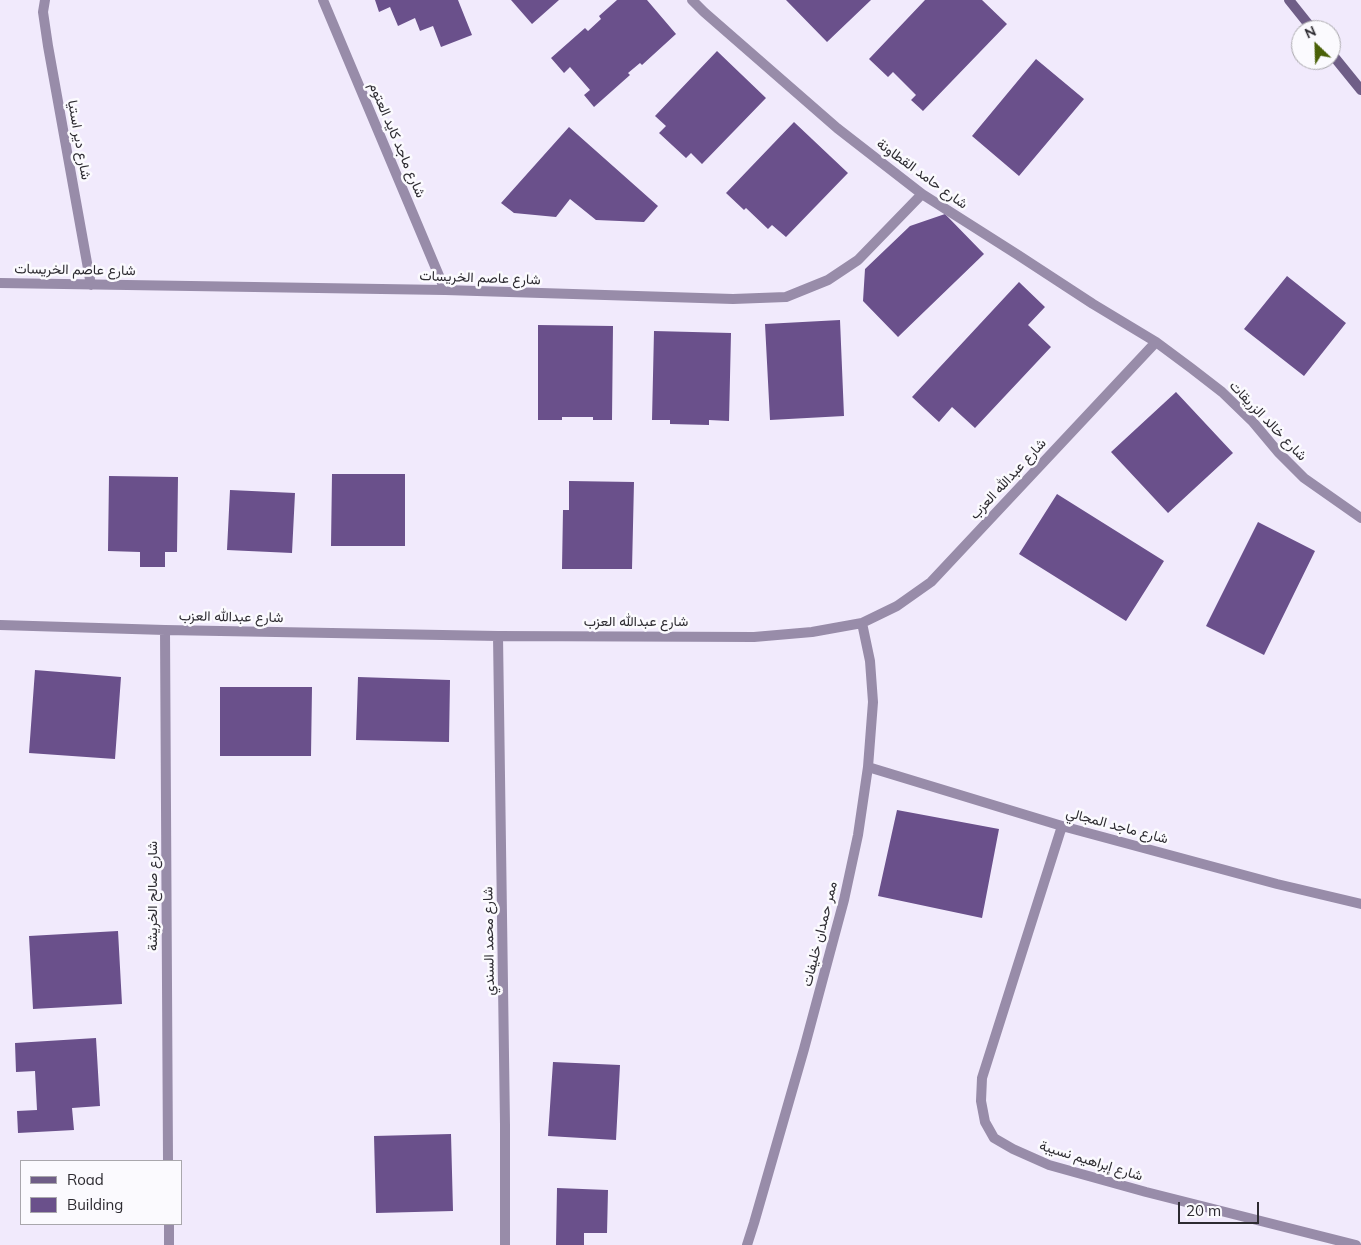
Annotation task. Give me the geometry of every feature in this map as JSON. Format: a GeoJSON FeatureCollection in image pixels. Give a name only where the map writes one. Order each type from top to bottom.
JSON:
{"type":"FeatureCollection","features":[{"type":"Feature","properties":{"kind":"street","name":"شارع دير استيا"},"geometry":{"type":"LineString","coordinates":[[45,0],[42,12],[91,285]]}},
{"type":"Feature","properties":{"kind":"street","name":"شارع ماجد كايد العتوم"},"geometry":{"type":"LineString","coordinates":[[323,0],[445,290]]}},
{"type":"Feature","properties":{"kind":"street","name":"شارع حامد القطاونة"},"geometry":{"type":"LineString","coordinates":[[692,0],[837,128],[922,194],[1093,304],[1156,342]]}},
{"type":"Feature","properties":{"kind":"street"},"geometry":{"type":"LineString","coordinates":[[1289,0],[1305,20]]}},
{"type":"Feature","properties":{"kind":"street"},"geometry":{"type":"LineString","coordinates":[[1341,65],[1361,90]]}},
{"type":"Feature","properties":{"kind":"street","name":"شارع عاصم الخريسات"},"geometry":{"type":"LineString","coordinates":[[0,283],[445,290],[733,299],[786,297],[828,280],[858,260],[922,194]]}},
{"type":"Feature","properties":{"kind":"street","name":"شارع خالد الزريقات"},"geometry":{"type":"LineString","coordinates":[[1156,342],[1222,392],[1253,422],[1278,453],[1304,478],[1361,518]]}},
{"type":"Feature","properties":{"kind":"street","name":"شارع عبدالله العزب"},"geometry":{"type":"LineString","coordinates":[[0,625],[498,636],[754,636],[812,632],[862,623],[897,606],[931,582],[1156,342]]}},
{"type":"Feature","properties":{"kind":"street","name":"ممر حمدان خليفات"},"geometry":{"type":"LineString","coordinates":[[746,1245],[804,1049],[844,900],[858,835],[868,767],[873,702],[870,661],[862,623]]}},
{"type":"Feature","properties":{"kind":"street","name":"شارع صالح الخريشة"},"geometry":{"type":"LineString","coordinates":[[165,630],[168,1160]]}},
{"type":"Feature","properties":{"kind":"street","name":"شارع محمد السندي"},"geometry":{"type":"LineString","coordinates":[[498,636],[505,1125],[504,1245]]}},
{"type":"Feature","properties":{"kind":"street","name":"شارع ماجد المجالي"},"geometry":{"type":"LineString","coordinates":[[868,767],[1062,826],[1277,884],[1361,904]]}},
{"type":"Feature","properties":{"kind":"street","name":"شارع إبراهيم نسيبة"},"geometry":{"type":"LineString","coordinates":[[1062,826],[982,1078],[981,1101],[984,1122],[994,1138],[1013,1149],[1049,1164],[1155,1195],[1356,1245]]}},
{"type":"Feature","properties":{"kind":"street"},"geometry":{"type":"LineString","coordinates":[[169,1225],[169,1245]]}},
{"type":"Feature","properties":{"kind":"building"},"geometry":{"type":"Polygon","coordinates":[[[375,0],[458,0],[472,35],[441,47],[433,26],[420,31],[415,18],[398,26],[390,7],[379,12],[375,0]]]}},
{"type":"Feature","properties":{"kind":"building"},"geometry":{"type":"Polygon","coordinates":[[[511,0],[559,0],[532,24],[511,0]]]}},
{"type":"Feature","properties":{"kind":"building"},"geometry":{"type":"Polygon","coordinates":[[[617,0],[647,0],[676,34],[642,65],[640,63],[628,73],[630,75],[594,107],[584,95],[590,90],[570,67],[564,73],[551,58],[585,28],[588,31],[601,19],[599,16],[617,0]]]}},
{"type":"Feature","properties":{"kind":"building"},"geometry":{"type":"Polygon","coordinates":[[[786,0],[871,0],[827,42],[786,0]]]}},
{"type":"Feature","properties":{"kind":"building"},"geometry":{"type":"Polygon","coordinates":[[[925,0],[982,0],[1007,24],[923,111],[911,100],[916,95],[893,72],[888,77],[869,59],[925,0]]]}},
{"type":"Feature","properties":{"kind":"building"},"geometry":{"type":"Polygon","coordinates":[[[717,51],[766,98],[702,164],[691,153],[686,158],[659,133],[666,126],[655,116],[717,51]]]}},
{"type":"Feature","properties":{"kind":"building"},"geometry":{"type":"Polygon","coordinates":[[[1036,59],[1084,99],[1019,176],[972,136],[1036,59]]]}},
{"type":"Feature","properties":{"kind":"building"},"geometry":{"type":"Polygon","coordinates":[[[794,122],[848,173],[786,237],[772,225],[768,229],[746,208],[744,210],[726,193],[794,122]]]}},
{"type":"Feature","properties":{"kind":"building"},"geometry":{"type":"Polygon","coordinates":[[[569,127],[658,206],[644,222],[596,220],[570,199],[556,217],[514,213],[501,203],[569,127]]]}},
{"type":"Feature","properties":{"kind":"building"},"geometry":{"type":"Polygon","coordinates":[[[945,214],[984,254],[898,337],[863,301],[865,269],[910,226],[945,214]]]}},
{"type":"Feature","properties":{"kind":"building"},"geometry":{"type":"Polygon","coordinates":[[[1287,276],[1346,323],[1304,376],[1244,329],[1287,276]]]}},
{"type":"Feature","properties":{"kind":"building"},"geometry":{"type":"Polygon","coordinates":[[[1019,282],[1045,307],[1028,325],[1051,347],[975,428],[952,407],[939,422],[912,397],[1019,282]]]}},
{"type":"Feature","properties":{"kind":"building"},"geometry":{"type":"Polygon","coordinates":[[[840,320],[844,416],[770,420],[765,324],[840,320]]]}},
{"type":"Feature","properties":{"kind":"building"},"geometry":{"type":"Polygon","coordinates":[[[538,325],[613,326],[612,420],[593,420],[593,417],[562,417],[562,420],[538,420],[538,325]]]}},
{"type":"Feature","properties":{"kind":"building"},"geometry":{"type":"Polygon","coordinates":[[[654,331],[731,333],[729,421],[709,420],[709,425],[670,424],[670,420],[652,420],[654,331]]]}},
{"type":"Feature","properties":{"kind":"building"},"geometry":{"type":"Polygon","coordinates":[[[1176,392],[1233,453],[1168,513],[1111,452],[1176,392]]]}},
{"type":"Feature","properties":{"kind":"building"},"geometry":{"type":"Polygon","coordinates":[[[332,474],[405,474],[405,546],[331,546],[332,474]]]}},
{"type":"Feature","properties":{"kind":"building"},"geometry":{"type":"Polygon","coordinates":[[[109,476],[178,477],[177,552],[165,552],[165,567],[140,567],[140,552],[108,551],[109,476]]]}},
{"type":"Feature","properties":{"kind":"building"},"geometry":{"type":"Polygon","coordinates":[[[569,481],[634,482],[632,569],[562,569],[563,510],[569,510],[569,481]]]}},
{"type":"Feature","properties":{"kind":"building"},"geometry":{"type":"Polygon","coordinates":[[[230,490],[295,493],[292,553],[227,550],[230,490]]]}},
{"type":"Feature","properties":{"kind":"building"},"geometry":{"type":"Polygon","coordinates":[[[1057,494],[1164,561],[1126,621],[1019,554],[1057,494]]]}},
{"type":"Feature","properties":{"kind":"building"},"geometry":{"type":"Polygon","coordinates":[[[1258,522],[1315,551],[1264,655],[1206,626],[1258,522]]]}},
{"type":"Feature","properties":{"kind":"building"},"geometry":{"type":"Polygon","coordinates":[[[35,670],[121,677],[115,759],[29,753],[35,670]]]}},
{"type":"Feature","properties":{"kind":"building"},"geometry":{"type":"Polygon","coordinates":[[[358,677],[450,680],[449,742],[356,740],[358,677]]]}},
{"type":"Feature","properties":{"kind":"building"},"geometry":{"type":"Polygon","coordinates":[[[220,687],[312,687],[311,756],[220,756],[220,687]]]}},
{"type":"Feature","properties":{"kind":"building"},"geometry":{"type":"Polygon","coordinates":[[[897,810],[999,829],[982,918],[878,896],[897,810]]]}},
{"type":"Feature","properties":{"kind":"building"},"geometry":{"type":"Polygon","coordinates":[[[118,931],[122,1004],[33,1009],[29,936],[118,931]]]}},
{"type":"Feature","properties":{"kind":"building"},"geometry":{"type":"Polygon","coordinates":[[[96,1038],[100,1106],[72,1108],[74,1130],[18,1133],[17,1111],[37,1110],[35,1071],[16,1072],[15,1043],[96,1038]]]}},
{"type":"Feature","properties":{"kind":"building"},"geometry":{"type":"Polygon","coordinates":[[[553,1062],[620,1065],[616,1140],[548,1136],[553,1062]]]}},
{"type":"Feature","properties":{"kind":"building"},"geometry":{"type":"Polygon","coordinates":[[[451,1134],[453,1211],[376,1213],[374,1136],[451,1134]]]}},
{"type":"Feature","properties":{"kind":"building"},"geometry":{"type":"Polygon","coordinates":[[[557,1188],[608,1190],[607,1233],[584,1233],[584,1245],[556,1245],[557,1188]]]}}]}
